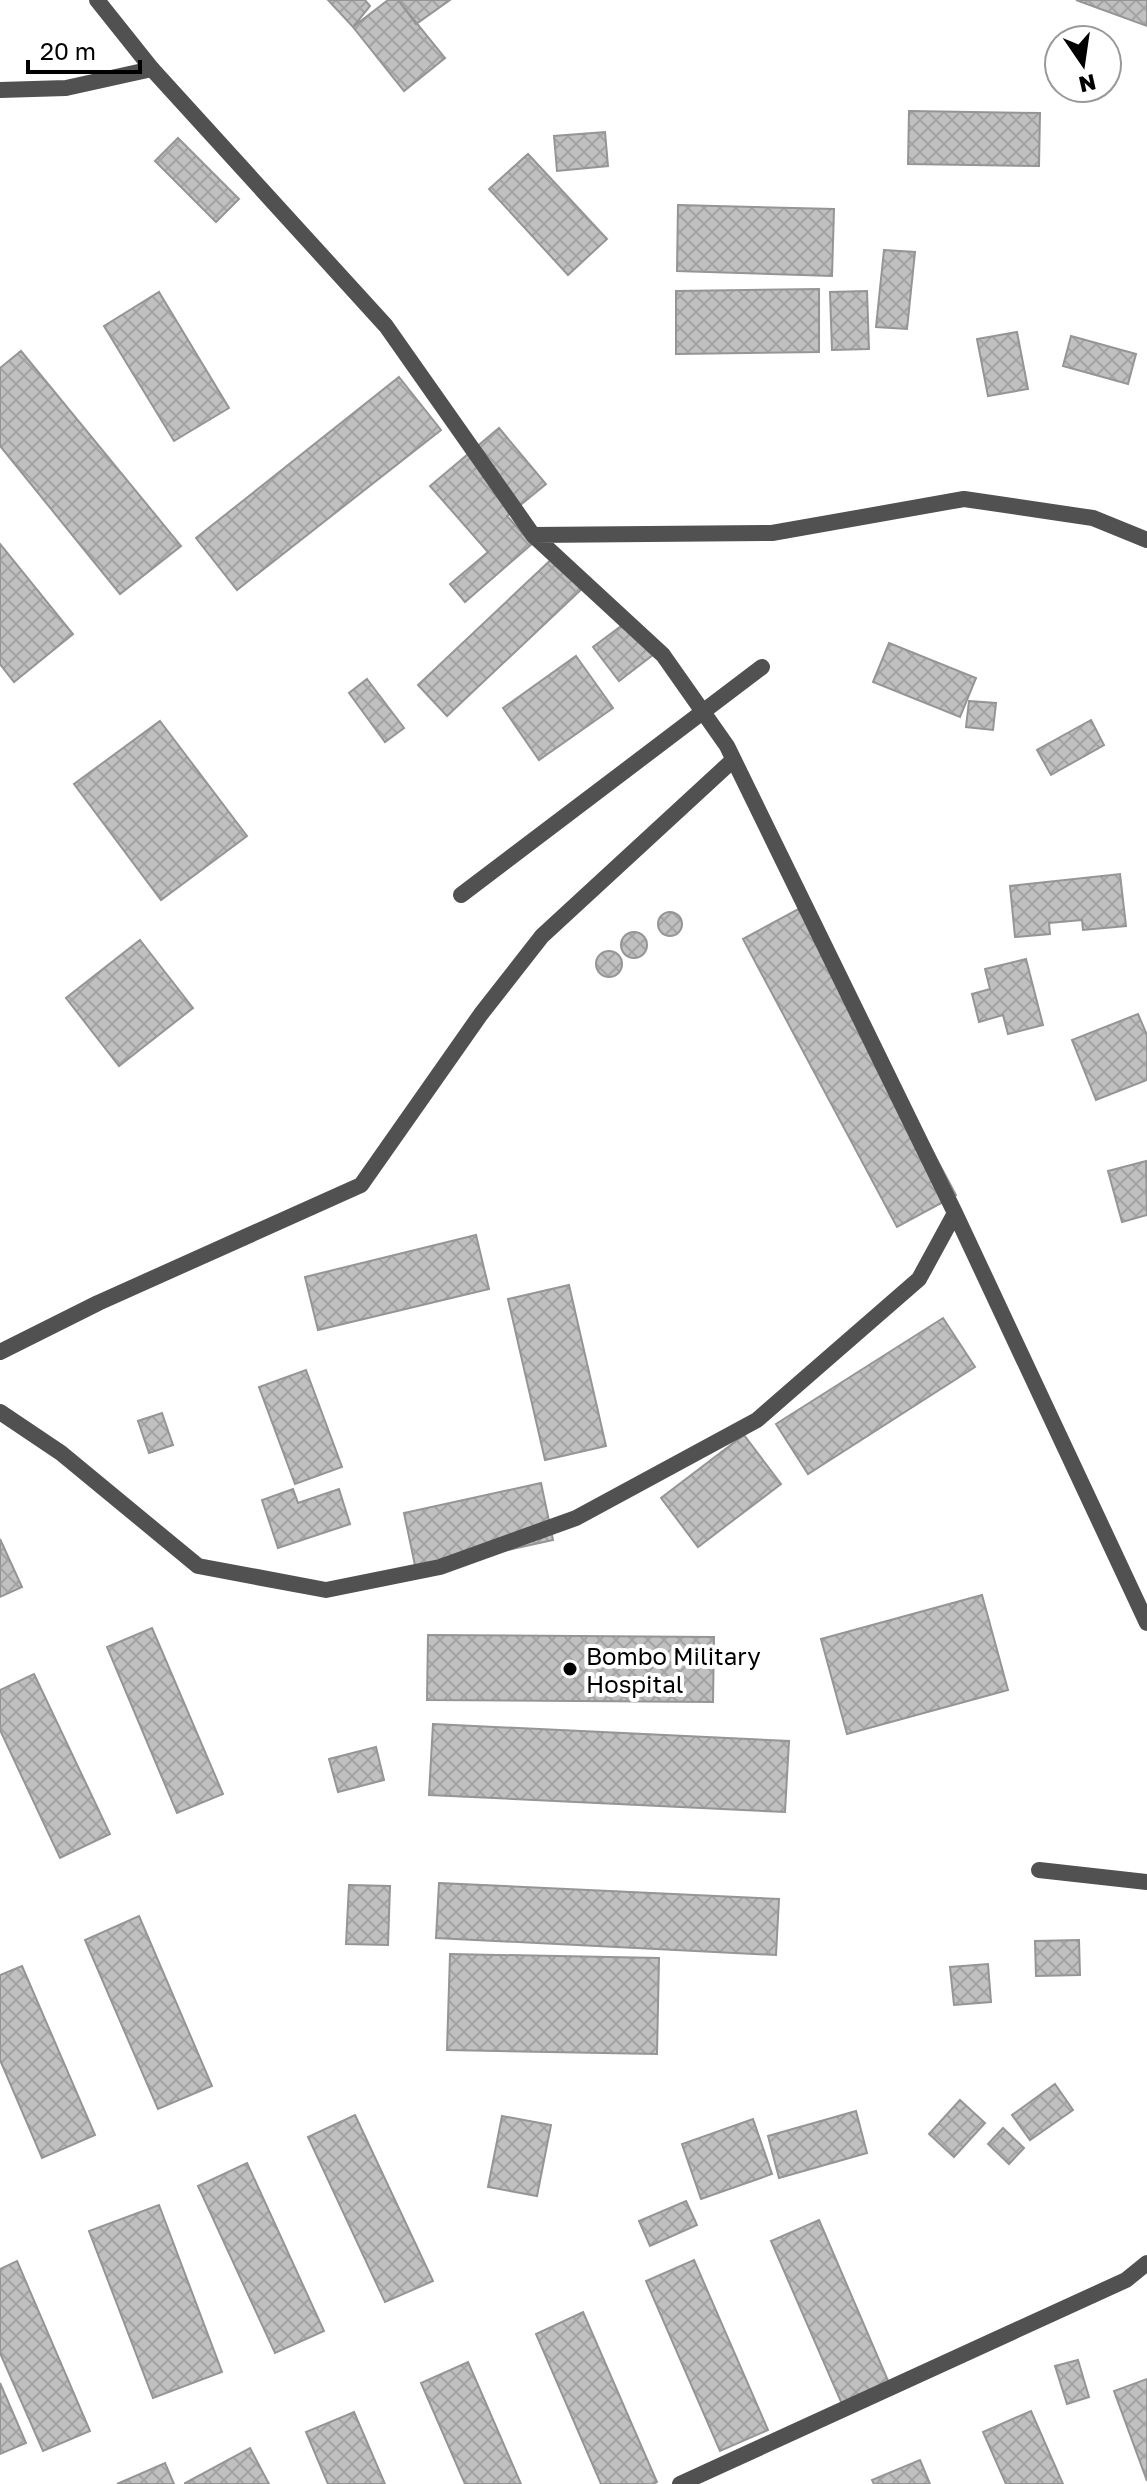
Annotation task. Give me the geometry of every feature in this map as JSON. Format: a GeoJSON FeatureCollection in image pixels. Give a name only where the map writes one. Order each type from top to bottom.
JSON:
{"type":"FeatureCollection","features":[{"type":"Feature","properties":{"kind":"street"},"geometry":{"type":"LineString","coordinates":[[97,0],[152,69],[386,326],[533,535],[663,655],[704,714],[733,760],[955,1213],[1147,1623]]}},
{"type":"Feature","properties":{"kind":"street"},"geometry":{"type":"LineString","coordinates":[[0,90],[66,88],[152,69]]}},
{"type":"Feature","properties":{"kind":"street"},"geometry":{"type":"LineString","coordinates":[[533,535],[772,533],[964,499],[1093,518],[1147,540]]}},
{"type":"Feature","properties":{"kind":"street"},"geometry":{"type":"LineString","coordinates":[[704,714],[461,895],[762,667]]}},
{"type":"Feature","properties":{"kind":"street"},"geometry":{"type":"LineString","coordinates":[[0,1352],[98,1303],[361,1185],[481,1014],[542,936],[733,760]]}},
{"type":"Feature","properties":{"kind":"street"},"geometry":{"type":"LineString","coordinates":[[0,1412],[61,1453],[198,1566],[326,1590],[440,1567],[576,1518],[757,1420],[919,1279],[955,1213]]}},
{"type":"Feature","properties":{"kind":"street"},"geometry":{"type":"LineString","coordinates":[[1039,1870],[1147,1882]]}},
{"type":"Feature","properties":{"kind":"street"},"geometry":{"type":"LineString","coordinates":[[680,2484],[1126,2280],[1147,2263]]}},
{"type":"Feature","properties":{"kind":"building"},"geometry":{"type":"Polygon","coordinates":[[[328,0],[365,0],[370,6],[353,27],[328,0]]]}},
{"type":"Feature","properties":{"kind":"building"},"geometry":{"type":"Polygon","coordinates":[[[388,0],[398,0],[445,58],[404,91],[353,27],[388,0]]]}},
{"type":"Feature","properties":{"kind":"building"},"geometry":{"type":"Polygon","coordinates":[[[398,0],[450,0],[416,24],[398,0]]]}},
{"type":"Feature","properties":{"kind":"building"},"geometry":{"type":"Polygon","coordinates":[[[1076,0],[1147,0],[1147,26],[1076,0]]]}},
{"type":"Feature","properties":{"kind":"building"},"geometry":{"type":"Polygon","coordinates":[[[909,111],[1040,113],[1039,166],[908,164],[909,111]]]}},
{"type":"Feature","properties":{"kind":"building"},"geometry":{"type":"Polygon","coordinates":[[[605,132],[608,166],[557,171],[554,136],[605,132]]]}},
{"type":"Feature","properties":{"kind":"building"},"geometry":{"type":"Polygon","coordinates":[[[178,138],[239,199],[216,222],[155,161],[178,138]]]}},
{"type":"Feature","properties":{"kind":"building"},"geometry":{"type":"Polygon","coordinates":[[[528,154],[607,239],[568,275],[489,189],[528,154]]]}},
{"type":"Feature","properties":{"kind":"building"},"geometry":{"type":"Polygon","coordinates":[[[678,205],[834,209],[832,276],[677,271],[678,205]]]}},
{"type":"Feature","properties":{"kind":"building"},"geometry":{"type":"Polygon","coordinates":[[[884,250],[915,252],[907,329],[876,327],[884,250]]]}},
{"type":"Feature","properties":{"kind":"building"},"geometry":{"type":"Polygon","coordinates":[[[819,289],[819,352],[676,354],[676,291],[819,289]]]}},
{"type":"Feature","properties":{"kind":"building"},"geometry":{"type":"Polygon","coordinates":[[[867,291],[869,349],[832,350],[830,292],[867,291]]]}},
{"type":"Feature","properties":{"kind":"building"},"geometry":{"type":"Polygon","coordinates":[[[159,292],[229,408],[174,441],[104,326],[159,292]]]}},
{"type":"Feature","properties":{"kind":"building"},"geometry":{"type":"Polygon","coordinates":[[[1017,332],[1028,389],[988,396],[977,339],[1017,332]]]}},
{"type":"Feature","properties":{"kind":"building"},"geometry":{"type":"Polygon","coordinates":[[[1071,336],[1136,354],[1128,384],[1063,366],[1071,336]]]}},
{"type":"Feature","properties":{"kind":"building"},"geometry":{"type":"Polygon","coordinates":[[[21,351],[181,546],[120,594],[0,446],[0,368],[21,351]]]}},
{"type":"Feature","properties":{"kind":"building"},"geometry":{"type":"Polygon","coordinates":[[[399,377],[441,430],[237,590],[196,538],[399,377]]]}},
{"type":"Feature","properties":{"kind":"building"},"geometry":{"type":"Polygon","coordinates":[[[499,428],[546,484],[507,516],[532,544],[465,602],[450,584],[488,552],[430,486],[499,428]]]}},
{"type":"Feature","properties":{"kind":"building"},"geometry":{"type":"Polygon","coordinates":[[[0,544],[73,634],[14,682],[0,664],[0,544]]]}},
{"type":"Feature","properties":{"kind":"building"},"geometry":{"type":"Polygon","coordinates":[[[556,555],[586,585],[447,716],[418,685],[556,555]]]}},
{"type":"Feature","properties":{"kind":"building"},"geometry":{"type":"Polygon","coordinates":[[[632,618],[658,651],[619,681],[593,647],[632,618]]]}},
{"type":"Feature","properties":{"kind":"building"},"geometry":{"type":"Polygon","coordinates":[[[889,643],[976,678],[960,717],[873,682],[889,643]]]}},
{"type":"Feature","properties":{"kind":"building"},"geometry":{"type":"Polygon","coordinates":[[[576,656],[613,708],[539,760],[503,708],[576,656]]]}},
{"type":"Feature","properties":{"kind":"building"},"geometry":{"type":"Polygon","coordinates":[[[367,679],[404,728],[385,742],[349,693],[367,679]]]}},
{"type":"Feature","properties":{"kind":"building"},"geometry":{"type":"Polygon","coordinates":[[[969,701],[996,703],[993,730],[966,727],[969,701]]]}},
{"type":"Feature","properties":{"kind":"building"},"geometry":{"type":"Polygon","coordinates":[[[1091,720],[1104,745],[1051,775],[1037,750],[1091,720]]]}},
{"type":"Feature","properties":{"kind":"building"},"geometry":{"type":"Polygon","coordinates":[[[160,721],[247,836],[161,900],[74,784],[160,721]]]}},
{"type":"Feature","properties":{"kind":"building"},"geometry":{"type":"Polygon","coordinates":[[[1120,874],[1126,926],[1083,930],[1082,920],[1049,923],[1050,934],[1015,937],[1010,886],[1120,874]]]}},
{"type":"Feature","properties":{"kind":"building"},"geometry":{"type":"Polygon","coordinates":[[[802,907],[956,1195],[897,1227],[743,939],[802,907]]]}},
{"type":"Feature","properties":{"kind":"building"},"geometry":{"type":"Polygon","coordinates":[[[670,912],[679,915],[682,924],[679,933],[670,936],[661,933],[658,924],[661,915],[670,912]]]}},
{"type":"Feature","properties":{"kind":"building"},"geometry":{"type":"Polygon","coordinates":[[[634,932],[643,936],[647,945],[643,954],[634,958],[625,954],[621,945],[625,936],[634,932]]]}},
{"type":"Feature","properties":{"kind":"building"},"geometry":{"type":"Polygon","coordinates":[[[140,940],[193,1008],[119,1066],[66,998],[140,940]]]}},
{"type":"Feature","properties":{"kind":"building"},"geometry":{"type":"Polygon","coordinates":[[[609,951],[618,955],[622,964],[618,973],[609,977],[600,973],[596,964],[600,955],[609,951]]]}},
{"type":"Feature","properties":{"kind":"building"},"geometry":{"type":"Polygon","coordinates":[[[1026,959],[1043,1025],[1008,1034],[1003,1015],[979,1022],[972,994],[990,989],[985,969],[1026,959]]]}},
{"type":"Feature","properties":{"kind":"building"},"geometry":{"type":"Polygon","coordinates":[[[1138,1014],[1147,1035],[1147,1080],[1096,1100],[1072,1040],[1138,1014]]]}},
{"type":"Feature","properties":{"kind":"building"},"geometry":{"type":"Polygon","coordinates":[[[1146,1161],[1147,1215],[1122,1222],[1108,1171],[1146,1161]]]}},
{"type":"Feature","properties":{"kind":"building"},"geometry":{"type":"Polygon","coordinates":[[[476,1235],[489,1289],[318,1330],[305,1277],[476,1235]]]}},
{"type":"Feature","properties":{"kind":"building"},"geometry":{"type":"Polygon","coordinates":[[[569,1285],[606,1446],[545,1460],[508,1299],[569,1285]]]}},
{"type":"Feature","properties":{"kind":"building"},"geometry":{"type":"Polygon","coordinates":[[[943,1318],[975,1367],[808,1474],[776,1424],[943,1318]]]}},
{"type":"Feature","properties":{"kind":"building"},"geometry":{"type":"Polygon","coordinates":[[[306,1370],[342,1467],[295,1484],[259,1387],[306,1370]]]}},
{"type":"Feature","properties":{"kind":"building"},"geometry":{"type":"Polygon","coordinates":[[[162,1413],[173,1445],[149,1453],[138,1421],[162,1413]]]}},
{"type":"Feature","properties":{"kind":"building"},"geometry":{"type":"Polygon","coordinates":[[[744,1435],[781,1484],[698,1547],[661,1498],[744,1435]]]}},
{"type":"Feature","properties":{"kind":"building"},"geometry":{"type":"Polygon","coordinates":[[[541,1483],[553,1540],[416,1570],[404,1513],[541,1483]]]}},
{"type":"Feature","properties":{"kind":"building"},"geometry":{"type":"Polygon","coordinates":[[[293,1489],[298,1503],[339,1489],[350,1524],[278,1548],[262,1500],[293,1489]]]}},
{"type":"Feature","properties":{"kind":"building"},"geometry":{"type":"Polygon","coordinates":[[[0,1539],[22,1587],[0,1597],[0,1539]]]}},
{"type":"Feature","properties":{"kind":"building"},"geometry":{"type":"Polygon","coordinates":[[[982,1595],[1008,1690],[847,1734],[821,1639],[982,1595]]]}},
{"type":"Feature","properties":{"kind":"building"},"geometry":{"type":"Polygon","coordinates":[[[152,1628],[223,1794],[177,1813],[107,1647],[152,1628]]]}},
{"type":"Feature","properties":{"kind":"building","name":"Bombo Military Hospital"},"geometry":{"type":"Polygon","coordinates":[[[428,1635],[714,1637],[713,1702],[427,1700],[428,1635]]]}},
{"type":"Feature","properties":{"kind":"building"},"geometry":{"type":"Polygon","coordinates":[[[34,1674],[110,1834],[60,1858],[0,1730],[0,1690],[34,1674]]]}},
{"type":"Feature","properties":{"kind":"building"},"geometry":{"type":"Polygon","coordinates":[[[433,1724],[789,1741],[785,1812],[429,1795],[433,1724]]]}},
{"type":"Feature","properties":{"kind":"building"},"geometry":{"type":"Polygon","coordinates":[[[376,1747],[384,1780],[338,1792],[329,1759],[376,1747]]]}},
{"type":"Feature","properties":{"kind":"building"},"geometry":{"type":"Polygon","coordinates":[[[439,1883],[779,1899],[776,1955],[436,1938],[439,1883]]]}},
{"type":"Feature","properties":{"kind":"building"},"geometry":{"type":"Polygon","coordinates":[[[349,1885],[390,1886],[388,1945],[346,1944],[349,1885]]]}},
{"type":"Feature","properties":{"kind":"building"},"geometry":{"type":"Polygon","coordinates":[[[139,1916],[212,2086],[158,2109],[85,1940],[139,1916]]]}},
{"type":"Feature","properties":{"kind":"building"},"geometry":{"type":"Polygon","coordinates":[[[1079,1940],[1080,1975],[1036,1976],[1035,1941],[1079,1940]]]}},
{"type":"Feature","properties":{"kind":"building"},"geometry":{"type":"Polygon","coordinates":[[[450,1954],[659,1958],[657,2054],[447,2050],[450,1954]]]}},
{"type":"Feature","properties":{"kind":"building"},"geometry":{"type":"Polygon","coordinates":[[[988,1964],[991,2002],[954,2005],[950,1967],[988,1964]]]}},
{"type":"Feature","properties":{"kind":"building"},"geometry":{"type":"Polygon","coordinates":[[[22,1966],[95,2135],[42,2158],[0,2060],[0,1975],[22,1966]]]}},
{"type":"Feature","properties":{"kind":"building"},"geometry":{"type":"Polygon","coordinates":[[[1055,2084],[1073,2110],[1030,2140],[1012,2115],[1055,2084]]]}},
{"type":"Feature","properties":{"kind":"building"},"geometry":{"type":"Polygon","coordinates":[[[960,2100],[985,2123],[954,2157],[929,2134],[960,2100]]]}},
{"type":"Feature","properties":{"kind":"building"},"geometry":{"type":"Polygon","coordinates":[[[856,2111],[867,2153],[779,2178],[768,2136],[856,2111]]]}},
{"type":"Feature","properties":{"kind":"building"},"geometry":{"type":"Polygon","coordinates":[[[355,2115],[433,2281],[385,2302],[308,2137],[355,2115]]]}},
{"type":"Feature","properties":{"kind":"building"},"geometry":{"type":"Polygon","coordinates":[[[502,2116],[551,2125],[537,2196],[488,2187],[502,2116]]]}},
{"type":"Feature","properties":{"kind":"building"},"geometry":{"type":"Polygon","coordinates":[[[753,2119],[772,2174],[701,2199],[682,2144],[753,2119]]]}},
{"type":"Feature","properties":{"kind":"building"},"geometry":{"type":"Polygon","coordinates":[[[1003,2128],[1024,2148],[1009,2164],[988,2144],[1003,2128]]]}},
{"type":"Feature","properties":{"kind":"building"},"geometry":{"type":"Polygon","coordinates":[[[247,2163],[324,2331],[275,2353],[198,2186],[247,2163]]]}},
{"type":"Feature","properties":{"kind":"building"},"geometry":{"type":"Polygon","coordinates":[[[686,2201],[697,2225],[650,2246],[639,2221],[686,2201]]]}},
{"type":"Feature","properties":{"kind":"building"},"geometry":{"type":"Polygon","coordinates":[[[159,2205],[222,2372],[153,2398],[89,2231],[159,2205]]]}},
{"type":"Feature","properties":{"kind":"building"},"geometry":{"type":"Polygon","coordinates":[[[819,2220],[892,2390],[845,2411],[771,2241],[819,2220]]]}},
{"type":"Feature","properties":{"kind":"building"},"geometry":{"type":"Polygon","coordinates":[[[694,2260],[768,2430],[720,2451],[646,2281],[694,2260]]]}},
{"type":"Feature","properties":{"kind":"building"},"geometry":{"type":"Polygon","coordinates":[[[17,2261],[90,2431],[43,2451],[0,2353],[0,2269],[17,2261]]]}},
{"type":"Feature","properties":{"kind":"building"},"geometry":{"type":"Polygon","coordinates":[[[583,2312],[657,2482],[653,2484],[601,2484],[536,2334],[583,2312]]]}},
{"type":"Feature","properties":{"kind":"building"},"geometry":{"type":"Polygon","coordinates":[[[1078,2360],[1089,2397],[1067,2404],[1055,2366],[1078,2360]]]}},
{"type":"Feature","properties":{"kind":"building"},"geometry":{"type":"Polygon","coordinates":[[[468,2362],[521,2484],[465,2484],[421,2383],[468,2362]]]}},
{"type":"Feature","properties":{"kind":"building"},"geometry":{"type":"Polygon","coordinates":[[[1147,2379],[1147,2481],[1114,2391],[1147,2379]]]}},
{"type":"Feature","properties":{"kind":"building"},"geometry":{"type":"Polygon","coordinates":[[[0,2383],[26,2443],[0,2454],[0,2383]]]}},
{"type":"Feature","properties":{"kind":"building"},"geometry":{"type":"Polygon","coordinates":[[[1031,2411],[1063,2484],[1006,2484],[983,2432],[1031,2411]]]}},
{"type":"Feature","properties":{"kind":"building"},"geometry":{"type":"Polygon","coordinates":[[[354,2412],[385,2484],[328,2484],[306,2432],[354,2412]]]}},
{"type":"Feature","properties":{"kind":"building"},"geometry":{"type":"Polygon","coordinates":[[[250,2448],[269,2484],[185,2484],[185,2483],[250,2448]]]}},
{"type":"Feature","properties":{"kind":"building"},"geometry":{"type":"Polygon","coordinates":[[[920,2460],[930,2484],[874,2484],[872,2480],[920,2460]]]}},
{"type":"Feature","properties":{"kind":"building"},"geometry":{"type":"Polygon","coordinates":[[[165,2463],[174,2484],[117,2484],[165,2463]]]}},
{"type":"Feature","properties":{"kind":"place","name":"Bombo Military Hospital"},"geometry":{"type":"Point","coordinates":[570,1669]}}]}
